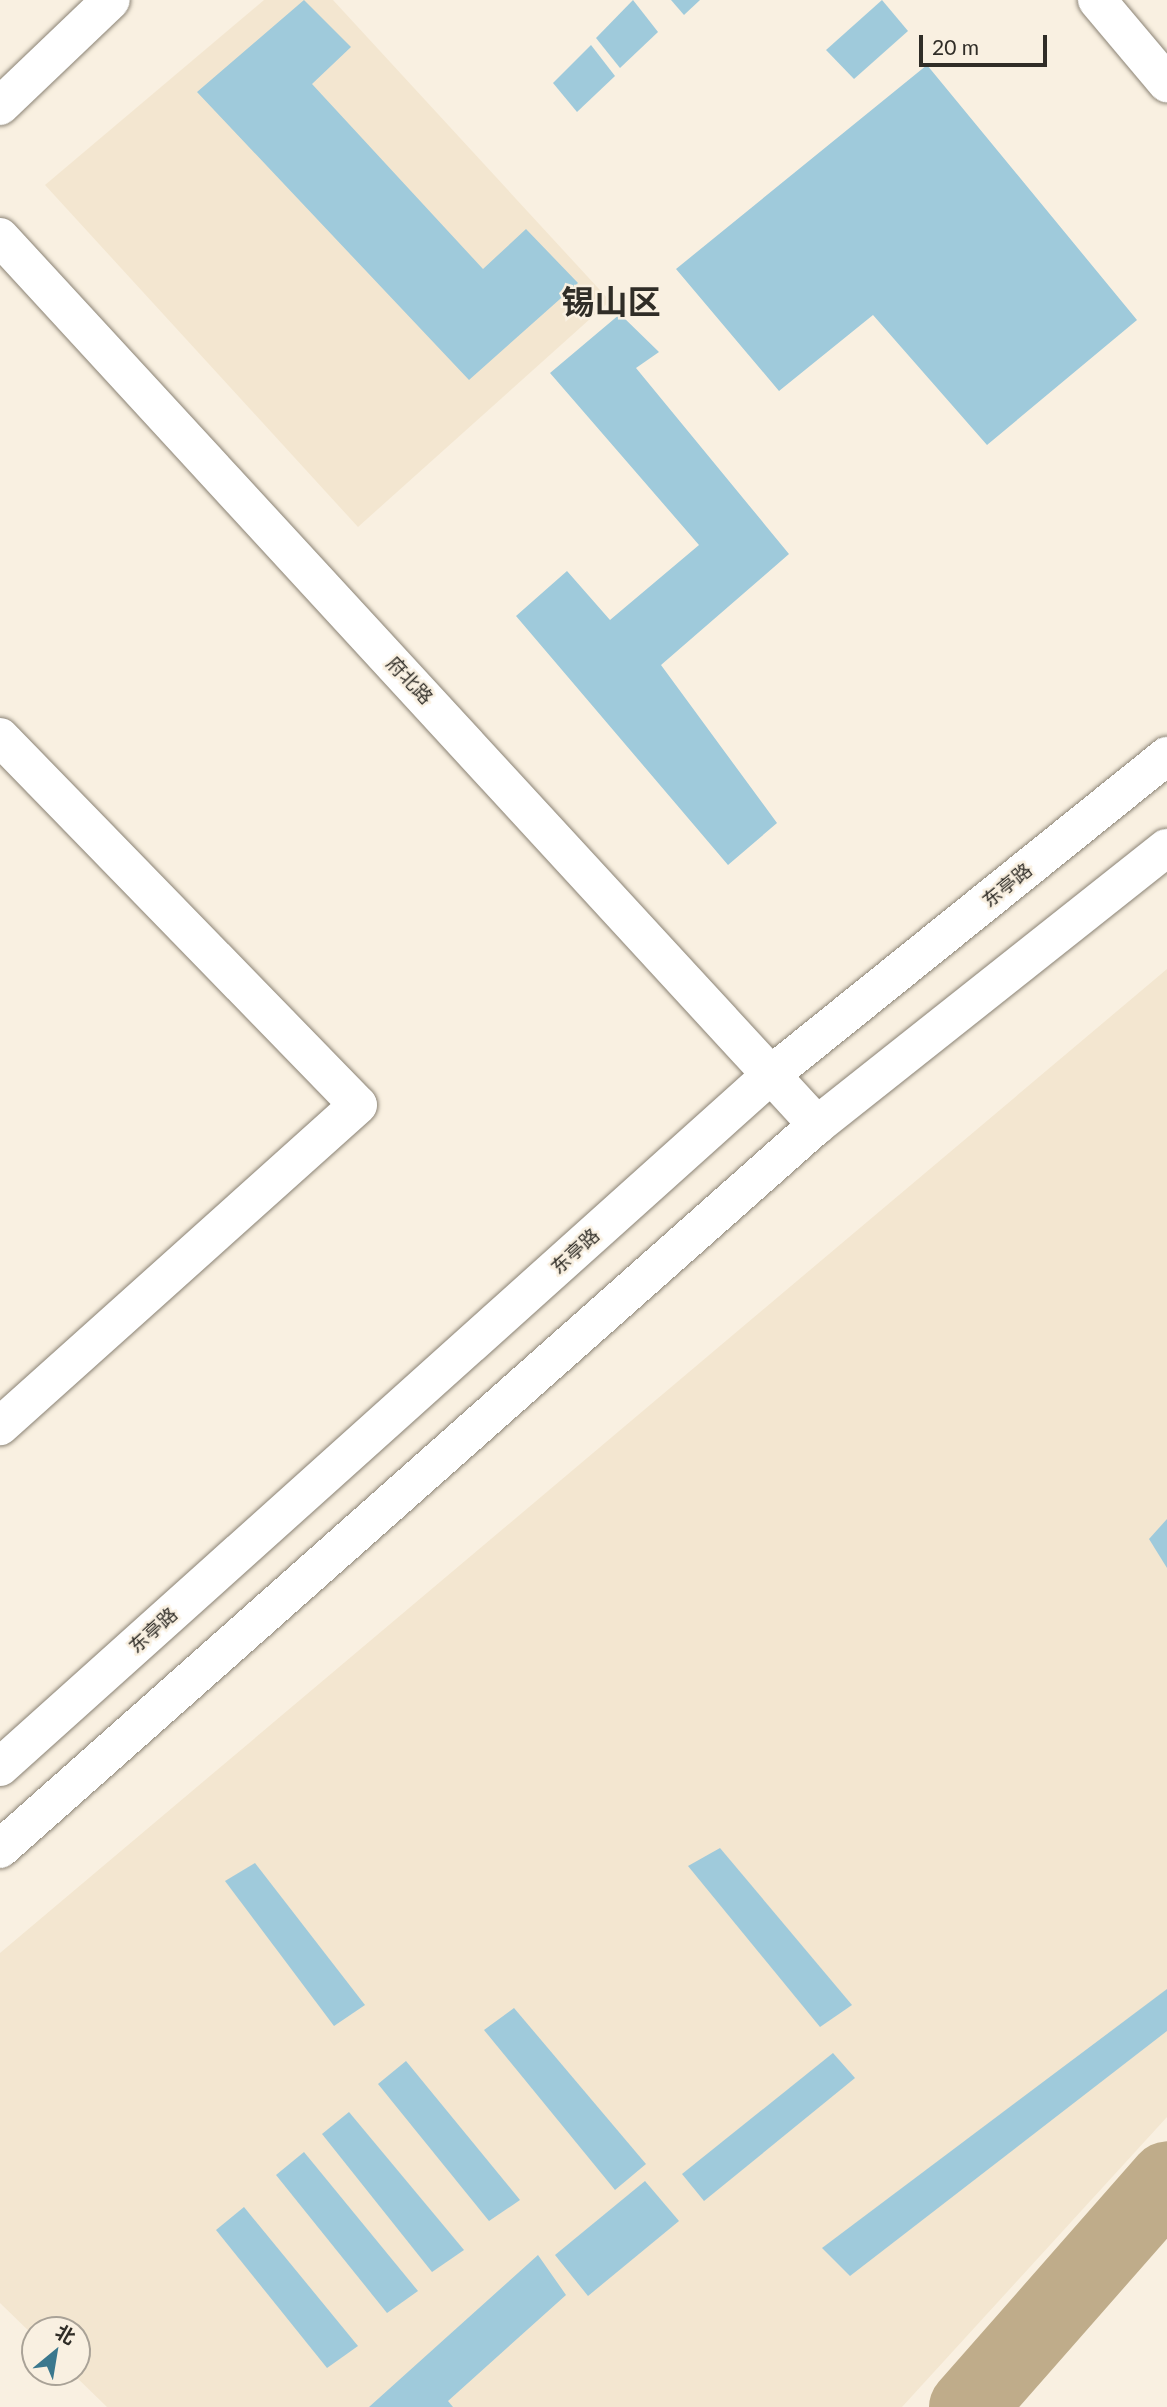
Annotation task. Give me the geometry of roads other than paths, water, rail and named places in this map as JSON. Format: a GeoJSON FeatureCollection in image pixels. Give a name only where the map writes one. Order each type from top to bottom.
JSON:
{"type":"FeatureCollection","features":[{"type":"Feature","properties":{"kind":"main road"},"geometry":{"type":"LineString","coordinates":[[0,106],[111,0]]}},
{"type":"Feature","properties":{"kind":"main road"},"geometry":{"type":"LineString","coordinates":[[1097,0],[1167,83]]}},
{"type":"Feature","properties":{"kind":"main road","name":"府北路"},"geometry":{"type":"LineString","coordinates":[[0,237],[773,1073],[817,1125]]}},
{"type":"Feature","properties":{"kind":"main road"},"geometry":{"type":"LineString","coordinates":[[0,737],[358,1105],[0,1426]]}},
{"type":"Feature","properties":{"kind":"main road","name":"东亭路"},"geometry":{"type":"LineString","coordinates":[[0,1768],[773,1073],[1167,756]]}},
{"type":"Feature","properties":{"kind":"main road"},"geometry":{"type":"LineString","coordinates":[[0,1849],[817,1125],[1167,848]]}},
{"type":"Feature","properties":{"kind":"waterway"},"geometry":{"type":"LineString","coordinates":[[967,2407],[1167,2179]]}},
{"type":"Feature","properties":{"kind":"district","name":"锡山区"},"geometry":{"type":"Point","coordinates":[611,302]}}]}
